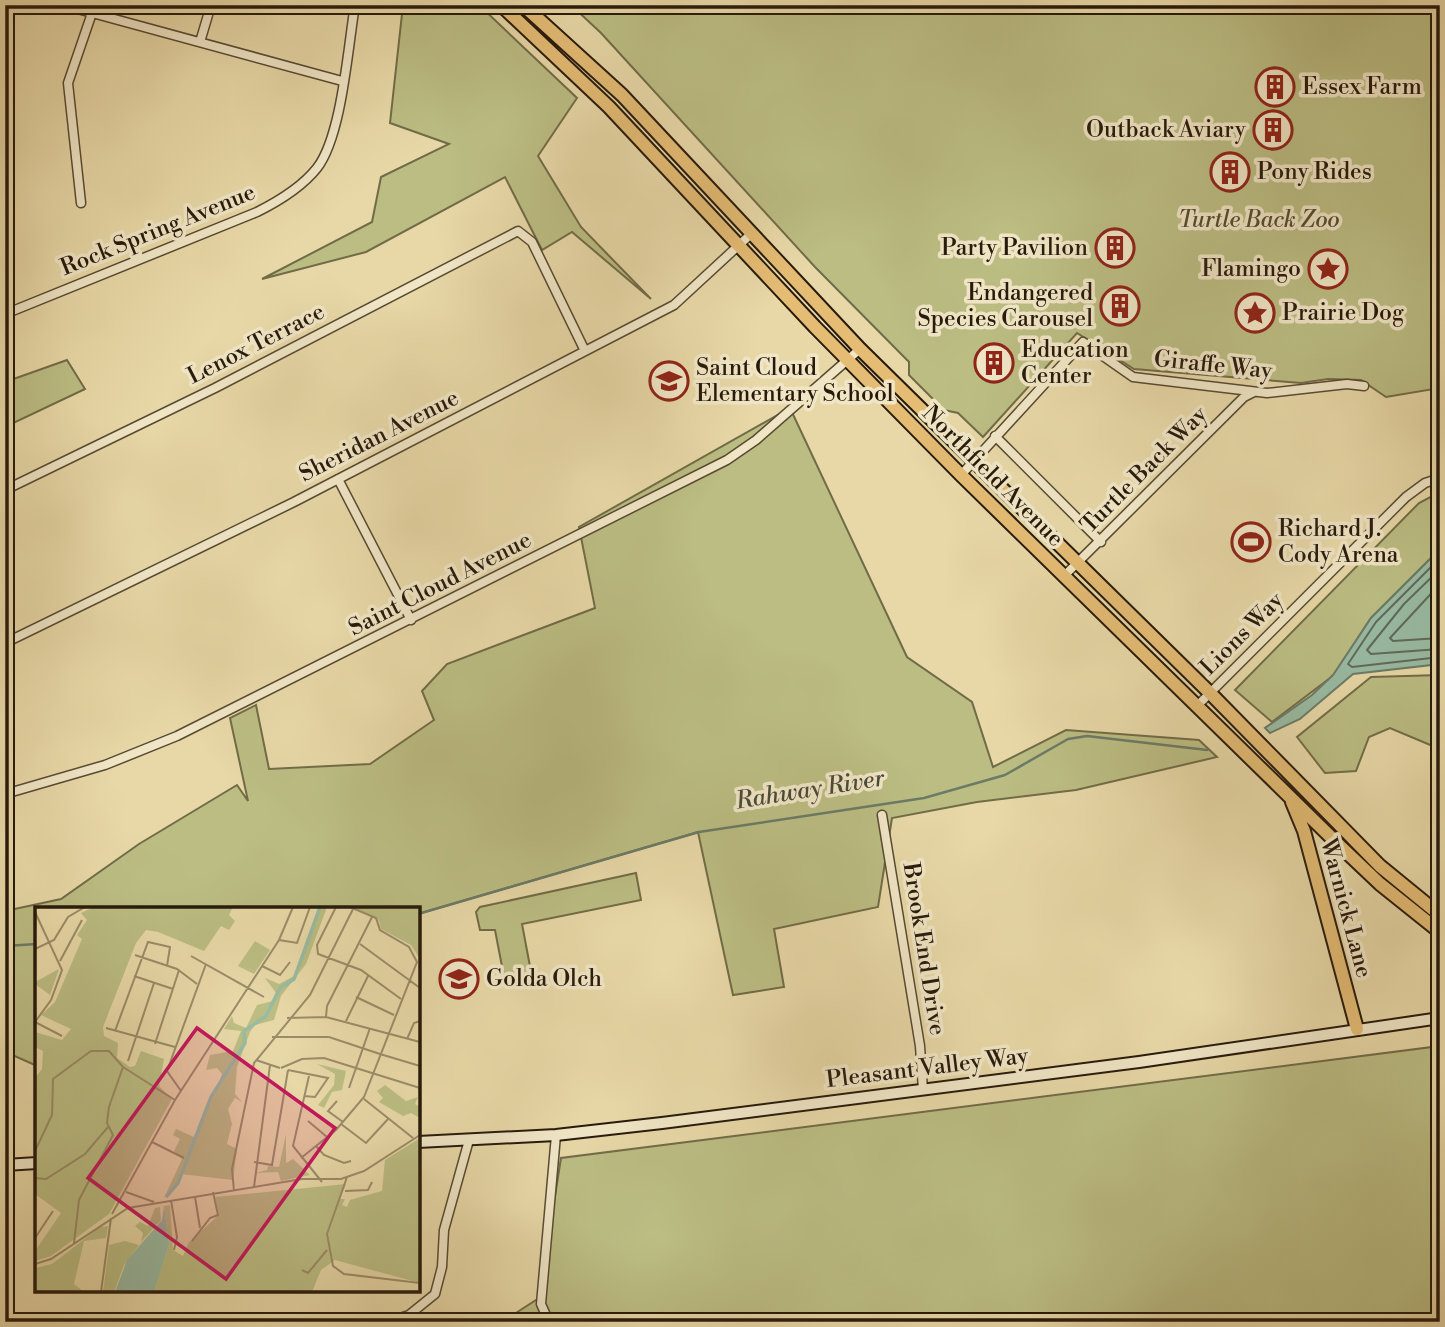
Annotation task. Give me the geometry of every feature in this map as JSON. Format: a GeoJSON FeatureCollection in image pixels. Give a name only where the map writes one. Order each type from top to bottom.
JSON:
{"type":"FeatureCollection","features":[{"type":"Feature","properties":{"kind":"main road","name":"Northfield Avenue"},"geometry":{"type":"LineString","coordinates":[[501,5],[609,107],[739,247],[1063,577],[1380,884],[1440,932]]}},
{"type":"Feature","properties":{"kind":"main road","name":"Northfield Avenue"},"geometry":{"type":"LineString","coordinates":[[523,5],[622,95],[860,349],[1210,693],[1380,866],[1440,915]]}},
{"type":"Feature","properties":{"kind":"main road","name":"Warnick Lane"},"geometry":{"type":"LineString","coordinates":[[1291,798],[1304,831],[1357,1029]]}},
{"type":"Feature","properties":{"kind":"main road"},"geometry":{"type":"LineString","coordinates":[[1314,820],[1324,810]]}},
{"type":"Feature","properties":{"kind":"main road","name":"Pleasant Valley Way"},"geometry":{"type":"LineString","coordinates":[[420,1142],[556,1135],[923,1090],[1440,1018]]}},
{"type":"Feature","properties":{"kind":"main road"},"geometry":{"type":"LineString","coordinates":[[5,1165],[35,1163]]}},
{"type":"Feature","properties":{"kind":"street"},"geometry":{"type":"LineString","coordinates":[[63,5],[342,81]]}},
{"type":"Feature","properties":{"kind":"street"},"geometry":{"type":"LineString","coordinates":[[200,42],[211,5]]}},
{"type":"Feature","properties":{"kind":"street","name":"Rock Spring Avenue"},"geometry":{"type":"LineString","coordinates":[[5,314],[281,200],[304,181],[322,159],[333,134],[355,5]]}},
{"type":"Feature","properties":{"kind":"street"},"geometry":{"type":"LineString","coordinates":[[81,203],[68,83],[92,13]]}},
{"type":"Feature","properties":{"kind":"street","name":"Lenox Terrace"},"geometry":{"type":"LineString","coordinates":[[5,490],[215,388],[512,233],[524,233],[532,242],[585,351]]}},
{"type":"Feature","properties":{"kind":"street","name":"Sheridan Avenue"},"geometry":{"type":"LineString","coordinates":[[5,643],[338,479],[674,305],[751,234]]}},
{"type":"Feature","properties":{"kind":"street","name":"Giraffe Way"},"geometry":{"type":"LineString","coordinates":[[961,475],[1083,342],[1133,377],[1234,387],[1254,392],[1347,384],[1364,386]]}},
{"type":"Feature","properties":{"kind":"street","name":"Saint Cloud Avenue"},"geometry":{"type":"LineString","coordinates":[[5,794],[105,765],[177,736],[727,460],[757,440],[860,349]]}},
{"type":"Feature","properties":{"kind":"street","name":"Turtle Back Way"},"geometry":{"type":"LineString","coordinates":[[1063,577],[1244,397],[1254,392]]}},
{"type":"Feature","properties":{"kind":"street"},"geometry":{"type":"LineString","coordinates":[[995,436],[1101,542]]}},
{"type":"Feature","properties":{"kind":"street","name":"Lions Way"},"geometry":{"type":"LineString","coordinates":[[1196,706],[1406,497],[1425,483],[1440,478]]}},
{"type":"Feature","properties":{"kind":"street"},"geometry":{"type":"LineString","coordinates":[[338,479],[411,620]]}},
{"type":"Feature","properties":{"kind":"street","name":"Brook End Drive"},"geometry":{"type":"LineString","coordinates":[[882,815],[920,1046],[923,1090]]}},
{"type":"Feature","properties":{"kind":"street"},"geometry":{"type":"LineString","coordinates":[[549,1322],[541,1304],[556,1135]]}},
{"type":"Feature","properties":{"kind":"street"},"geometry":{"type":"LineString","coordinates":[[388,1322],[409,1315],[435,1294],[442,1267],[444,1230],[469,1139]]}},
{"type":"Feature","properties":{"kind":"green space"},"geometry":{"type":"Polygon","coordinates":[[[403,5],[479,5],[577,98],[538,156],[581,227],[651,299],[572,232],[542,250],[505,177],[366,252],[262,279],[372,222],[381,177],[449,144],[390,123],[403,5]]]}},
{"type":"Feature","properties":{"kind":"green space","name":"Turtle Back Zoo"},"geometry":{"type":"Polygon","coordinates":[[[571,5],[1440,5],[1440,388],[1386,397],[1361,380],[1328,379],[1301,383],[1134,369],[1077,333],[983,437],[958,413],[944,410],[909,375],[909,362],[815,267],[601,33],[571,5]]]}},
{"type":"Feature","properties":{"kind":"green space"},"geometry":{"type":"Polygon","coordinates":[[[67,360],[85,389],[5,427],[5,382],[67,360]]]}},
{"type":"Feature","properties":{"kind":"green space"},"geometry":{"type":"Polygon","coordinates":[[[790,408],[907,657],[972,702],[993,767],[1066,730],[1199,740],[1217,757],[1076,790],[977,802],[892,818],[878,907],[774,929],[784,987],[733,995],[698,832],[420,913],[420,907],[35,907],[35,1065],[10,1054],[5,1045],[5,911],[61,899],[139,844],[237,785],[248,801],[230,718],[256,705],[269,769],[370,764],[434,720],[422,691],[447,664],[595,608],[579,527],[790,408]]]}},
{"type":"Feature","properties":{"kind":"green space"},"geometry":{"type":"Polygon","coordinates":[[[1440,492],[1440,549],[1371,618],[1334,675],[1272,722],[1235,690],[1419,503],[1440,492]]]}},
{"type":"Feature","properties":{"kind":"green space"},"geometry":{"type":"Polygon","coordinates":[[[1440,675],[1440,741],[1435,747],[1390,728],[1369,737],[1356,771],[1325,773],[1297,737],[1371,677],[1440,675]]]}},
{"type":"Feature","properties":{"kind":"green space"},"geometry":{"type":"Polygon","coordinates":[[[636,873],[641,900],[522,924],[532,977],[505,982],[495,930],[480,930],[476,912],[480,907],[636,873]]]}},
{"type":"Feature","properties":{"kind":"green space"},"geometry":{"type":"Polygon","coordinates":[[[1440,1046],[1440,1322],[502,1322],[539,1298],[561,1158],[1440,1046]]]}},
{"type":"Feature","properties":{"kind":"water"},"geometry":{"type":"Polygon","coordinates":[[[1440,549],[1440,664],[1353,674],[1300,719],[1270,733],[1265,728],[1312,695],[1333,675],[1371,618],[1440,549]]]}},
{"type":"Feature","properties":{"kind":"waterway","name":"Rahway River"},"geometry":{"type":"LineString","coordinates":[[420,913],[699,832],[924,798],[1005,775],[1068,739],[1087,736],[1207,750]]}},
{"type":"Feature","properties":{"kind":"waterway","name":"Rahway River"},"geometry":{"type":"LineString","coordinates":[[5,946],[35,944]]}},
{"type":"Feature","properties":{"kind":"place","name":"Essex Farm"},"geometry":{"type":"Point","coordinates":[1275,87]}},
{"type":"Feature","properties":{"kind":"place","name":"Outback Aviary"},"geometry":{"type":"Point","coordinates":[1273,130]}},
{"type":"Feature","properties":{"kind":"place","name":"Pony Rides"},"geometry":{"type":"Point","coordinates":[1230,172]}},
{"type":"Feature","properties":{"kind":"place","name":"Party Pavilion"},"geometry":{"type":"Point","coordinates":[1115,248]}},
{"type":"Feature","properties":{"kind":"place","name":"Flamingo"},"geometry":{"type":"Point","coordinates":[1328,269]}},
{"type":"Feature","properties":{"kind":"place","name":"Endangered Species Carousel"},"geometry":{"type":"Point","coordinates":[1120,306]}},
{"type":"Feature","properties":{"kind":"place","name":"Prairie Dog"},"geometry":{"type":"Point","coordinates":[1255,313]}},
{"type":"Feature","properties":{"kind":"place","name":"Education Center"},"geometry":{"type":"Point","coordinates":[994,363]}},
{"type":"Feature","properties":{"kind":"place","name":"Saint Cloud Elementary School"},"geometry":{"type":"Point","coordinates":[669,381]}},
{"type":"Feature","properties":{"kind":"place","name":"Richard J. Cody Arena"},"geometry":{"type":"Point","coordinates":[1251,542]}},
{"type":"Feature","properties":{"kind":"place","name":"Golda Olch"},"geometry":{"type":"Point","coordinates":[459,979]}}]}
